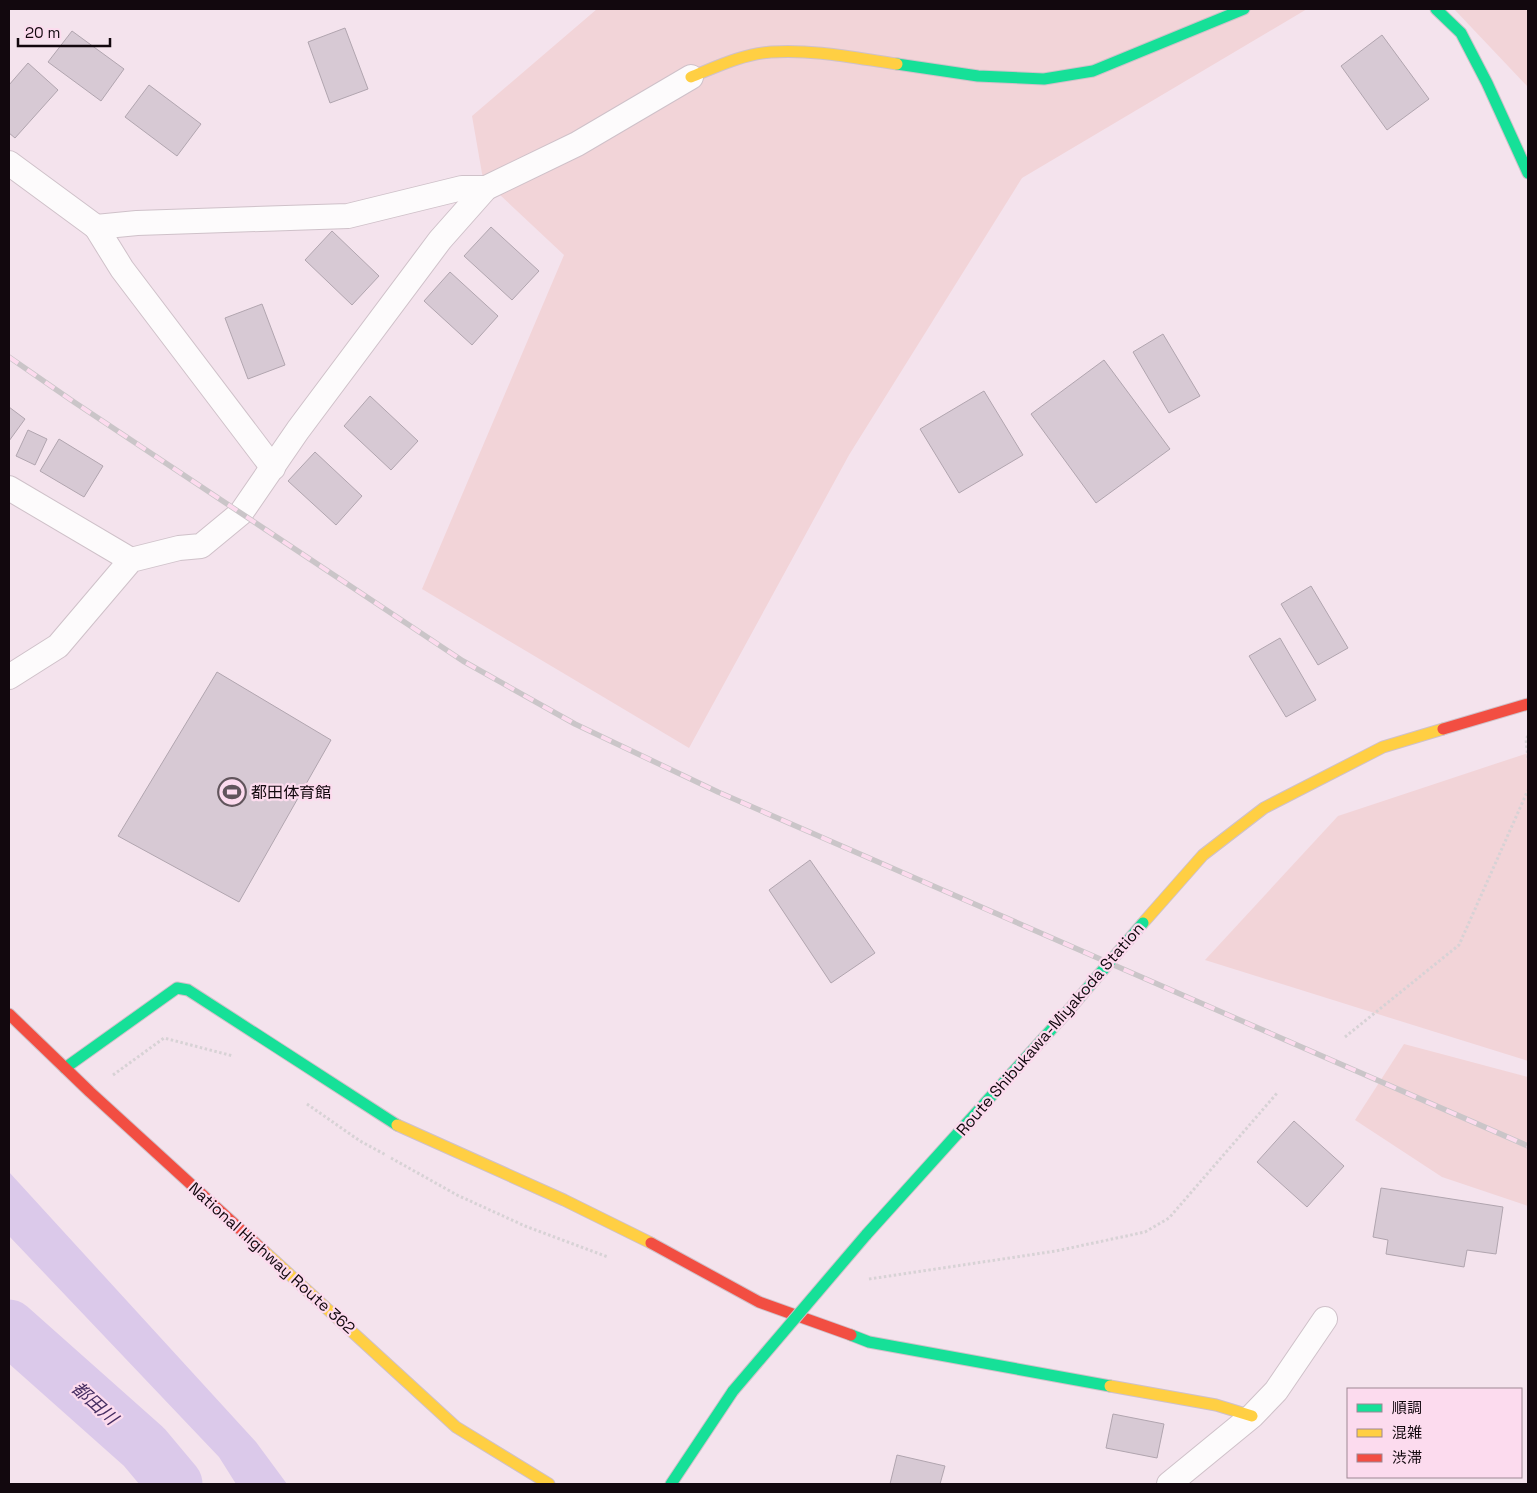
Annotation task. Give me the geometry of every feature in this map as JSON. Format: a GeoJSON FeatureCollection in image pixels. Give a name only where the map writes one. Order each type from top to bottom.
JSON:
{"type":"FeatureCollection","features":[{"type":"Feature","properties":{"kind":"main road"},"geometry":{"type":"LineString","coordinates":[[691,77],[730,61],[770,52],[824,53],[978,76],[1044,79],[1093,71],[1244,9]]}},
{"type":"Feature","properties":{"kind":"main road"},"geometry":{"type":"LineString","coordinates":[[1436,9],[1461,33],[1487,83],[1528,173]]}},
{"type":"Feature","properties":{"kind":"main road","name":"Route Shibukawa-Miyakoda Station"},"geometry":{"type":"LineString","coordinates":[[671,1484],[733,1391],[866,1235],[1068,1012],[1203,855],[1264,808],[1383,747],[1528,704]]}},
{"type":"Feature","properties":{"kind":"main road"},"geometry":{"type":"LineString","coordinates":[[65,1068],[177,988],[188,990],[404,1129],[564,1200],[662,1247],[759,1302],[869,1342],[1216,1405],[1252,1416]]}},
{"type":"Feature","properties":{"kind":"main road","name":"National Highway Route 362"},"geometry":{"type":"LineString","coordinates":[[9,1014],[65,1068],[456,1427],[549,1484]]}},
{"type":"Feature","properties":{"kind":"street"},"geometry":{"type":"LineString","coordinates":[[9,677],[58,646],[131,560],[179,548],[201,546],[241,513],[348,363],[440,240],[486,188],[577,144],[691,77]]}},
{"type":"Feature","properties":{"kind":"street"},"geometry":{"type":"LineString","coordinates":[[9,163],[96,227],[122,269],[273,468]]}},
{"type":"Feature","properties":{"kind":"street"},"geometry":{"type":"LineString","coordinates":[[96,227],[137,223],[348,216],[462,188],[486,188]]}},
{"type":"Feature","properties":{"kind":"street"},"geometry":{"type":"LineString","coordinates":[[9,488],[131,560]]}},
{"type":"Feature","properties":{"kind":"street"},"geometry":{"type":"LineString","coordinates":[[1168,1484],[1252,1416],[1276,1391],[1325,1319]]}},
{"type":"Feature","properties":{"kind":"path"},"geometry":{"type":"LineString","coordinates":[[1528,735],[1526,739],[1528,759]]}},
{"type":"Feature","properties":{"kind":"path"},"geometry":{"type":"LineString","coordinates":[[1345,1037],[1459,945],[1528,790]]}},
{"type":"Feature","properties":{"kind":"path"},"geometry":{"type":"LineString","coordinates":[[864,1280],[1056,1251],[1145,1232],[1169,1218],[1278,1092]]}},
{"type":"Feature","properties":{"kind":"shaded area"},"geometry":{"type":"Polygon","coordinates":[[[597,9],[1307,9],[1022,178],[849,455],[689,748],[422,589],[564,255],[483,179],[472,116],[597,9]]]}},
{"type":"Feature","properties":{"kind":"shaded area"},"geometry":{"type":"Polygon","coordinates":[[[1454,9],[1528,9],[1528,87],[1454,9]]]}},
{"type":"Feature","properties":{"kind":"shaded area"},"geometry":{"type":"Polygon","coordinates":[[[1528,753],[1528,1061],[1205,960],[1338,816],[1528,753]]]}},
{"type":"Feature","properties":{"kind":"shaded area"},"geometry":{"type":"Polygon","coordinates":[[[1404,1044],[1528,1077],[1528,1206],[1442,1177],[1355,1120],[1404,1044]]]}},
{"type":"Feature","properties":{"kind":"shaded area"},"geometry":{"type":"Polygon","coordinates":[[[9,1172],[256,1442],[287,1484],[236,1484],[219,1457],[9,1236],[9,1172]]]}},
{"type":"Feature","properties":{"kind":"building"},"geometry":{"type":"Polygon","coordinates":[[[345,28],[368,89],[330,103],[308,42],[345,28]]]}},
{"type":"Feature","properties":{"kind":"building"},"geometry":{"type":"Polygon","coordinates":[[[72,31],[124,69],[101,101],[48,62],[72,31]]]}},
{"type":"Feature","properties":{"kind":"building"},"geometry":{"type":"Polygon","coordinates":[[[1382,35],[1429,99],[1387,130],[1341,66],[1382,35]]]}},
{"type":"Feature","properties":{"kind":"building"},"geometry":{"type":"Polygon","coordinates":[[[28,63],[58,90],[15,138],[9,133],[9,85],[28,63]]]}},
{"type":"Feature","properties":{"kind":"building"},"geometry":{"type":"Polygon","coordinates":[[[149,85],[201,124],[177,156],[125,117],[149,85]]]}},
{"type":"Feature","properties":{"kind":"building"},"geometry":{"type":"Polygon","coordinates":[[[491,227],[539,271],[512,300],[464,256],[491,227]]]}},
{"type":"Feature","properties":{"kind":"building"},"geometry":{"type":"Polygon","coordinates":[[[332,231],[379,276],[352,305],[305,260],[332,231]]]}},
{"type":"Feature","properties":{"kind":"building"},"geometry":{"type":"Polygon","coordinates":[[[450,272],[498,316],[472,345],[424,301],[450,272]]]}},
{"type":"Feature","properties":{"kind":"building"},"geometry":{"type":"Polygon","coordinates":[[[262,304],[285,365],[248,379],[225,318],[262,304]]]}},
{"type":"Feature","properties":{"kind":"building"},"geometry":{"type":"Polygon","coordinates":[[[1163,334],[1200,396],[1169,413],[1133,352],[1163,334]]]}},
{"type":"Feature","properties":{"kind":"building"},"geometry":{"type":"Polygon","coordinates":[[[1104,360],[1170,449],[1096,503],[1031,414],[1104,360]]]}},
{"type":"Feature","properties":{"kind":"building"},"geometry":{"type":"Polygon","coordinates":[[[984,391],[1023,455],[959,493],[920,429],[984,391]]]}},
{"type":"Feature","properties":{"kind":"building"},"geometry":{"type":"Polygon","coordinates":[[[370,396],[418,441],[391,470],[344,426],[370,396]]]}},
{"type":"Feature","properties":{"kind":"building"},"geometry":{"type":"Polygon","coordinates":[[[9,407],[25,419],[9,441],[9,407]]]}},
{"type":"Feature","properties":{"kind":"building"},"geometry":{"type":"Polygon","coordinates":[[[28,430],[47,439],[35,465],[16,456],[28,430]]]}},
{"type":"Feature","properties":{"kind":"building"},"geometry":{"type":"Polygon","coordinates":[[[59,439],[103,466],[84,497],[40,471],[59,439]]]}},
{"type":"Feature","properties":{"kind":"building"},"geometry":{"type":"Polygon","coordinates":[[[315,452],[362,496],[336,525],[288,481],[315,452]]]}},
{"type":"Feature","properties":{"kind":"building"},"geometry":{"type":"Polygon","coordinates":[[[1311,586],[1348,648],[1318,665],[1281,604],[1311,586]]]}},
{"type":"Feature","properties":{"kind":"building"},"geometry":{"type":"Polygon","coordinates":[[[1280,638],[1316,700],[1286,717],[1249,656],[1280,638]]]}},
{"type":"Feature","properties":{"kind":"building"},"geometry":{"type":"Polygon","coordinates":[[[217,672],[331,740],[239,902],[118,836],[217,672]]]}},
{"type":"Feature","properties":{"kind":"building"},"geometry":{"type":"Polygon","coordinates":[[[810,860],[875,953],[831,983],[769,890],[810,860]]]}},
{"type":"Feature","properties":{"kind":"building"},"geometry":{"type":"Polygon","coordinates":[[[1294,1121],[1344,1166],[1307,1207],[1257,1162],[1294,1121]]]}},
{"type":"Feature","properties":{"kind":"building"},"geometry":{"type":"Polygon","coordinates":[[[1381,1188],[1503,1207],[1496,1254],[1467,1250],[1464,1267],[1386,1254],[1388,1240],[1373,1237],[1381,1188]]]}},
{"type":"Feature","properties":{"kind":"building"},"geometry":{"type":"Polygon","coordinates":[[[1113,1414],[1164,1424],[1157,1458],[1106,1448],[1113,1414]]]}},
{"type":"Feature","properties":{"kind":"building"},"geometry":{"type":"Polygon","coordinates":[[[897,1455],[945,1466],[940,1484],[890,1484],[897,1455]]]}},
{"type":"Feature","properties":{"kind":"waterway","name":"都田川"},"geometry":{"type":"LineString","coordinates":[[9,1327],[144,1447],[175,1484]]}},
{"type":"Feature","properties":{"kind":"railway"},"geometry":{"type":"LineString","coordinates":[[9,357],[463,661],[575,724],[718,792],[1528,1146]]}},
{"type":"Feature","properties":{"kind":"traffic: fast"},"geometry":{"type":"LineString","coordinates":[[897,64],[978,76],[1044,79],[1093,71],[1244,9]]}},
{"type":"Feature","properties":{"kind":"traffic: fast"},"geometry":{"type":"LineString","coordinates":[[1436,9],[1461,33],[1487,83],[1528,173]]}},
{"type":"Feature","properties":{"kind":"traffic: fast"},"geometry":{"type":"LineString","coordinates":[[1068,1011],[1143,923]]}},
{"type":"Feature","properties":{"kind":"traffic: fast"},"geometry":{"type":"LineString","coordinates":[[65,1068],[177,988],[188,990],[397,1125]]}},
{"type":"Feature","properties":{"kind":"traffic: fast"},"geometry":{"type":"LineString","coordinates":[[866,1235],[1068,1011]]}},
{"type":"Feature","properties":{"kind":"traffic: fast"},"geometry":{"type":"LineString","coordinates":[[733,1391],[866,1235]]}},
{"type":"Feature","properties":{"kind":"traffic: fast"},"geometry":{"type":"LineString","coordinates":[[851,1335],[869,1342],[1110,1386]]}},
{"type":"Feature","properties":{"kind":"traffic: fast"},"geometry":{"type":"LineString","coordinates":[[671,1484],[733,1391]]}},
{"type":"Feature","properties":{"kind":"traffic: slow"},"geometry":{"type":"LineString","coordinates":[[691,77],[740,58],[771,52],[818,53],[897,64]]}},
{"type":"Feature","properties":{"kind":"traffic: slow"},"geometry":{"type":"LineString","coordinates":[[1143,923],[1203,855],[1264,808],[1383,747],[1443,729]]}},
{"type":"Feature","properties":{"kind":"traffic: slow"},"geometry":{"type":"LineString","coordinates":[[397,1125],[564,1200],[651,1243]]}},
{"type":"Feature","properties":{"kind":"traffic: slow"},"geometry":{"type":"LineString","coordinates":[[264,1251],[456,1427],[549,1484]]}},
{"type":"Feature","properties":{"kind":"traffic: slow"},"geometry":{"type":"LineString","coordinates":[[1110,1386],[1216,1405],[1252,1416]]}},
{"type":"Feature","properties":{"kind":"traffic: jam"},"geometry":{"type":"LineString","coordinates":[[1443,729],[1528,704]]}},
{"type":"Feature","properties":{"kind":"traffic: jam"},"geometry":{"type":"LineString","coordinates":[[9,1014],[90,1092],[264,1251]]}},
{"type":"Feature","properties":{"kind":"traffic: jam"},"geometry":{"type":"LineString","coordinates":[[651,1243],[759,1302],[851,1335]]}},
{"type":"Feature","properties":{"kind":"place","name":"都田体育館"},"geometry":{"type":"Point","coordinates":[232,792]}}]}
